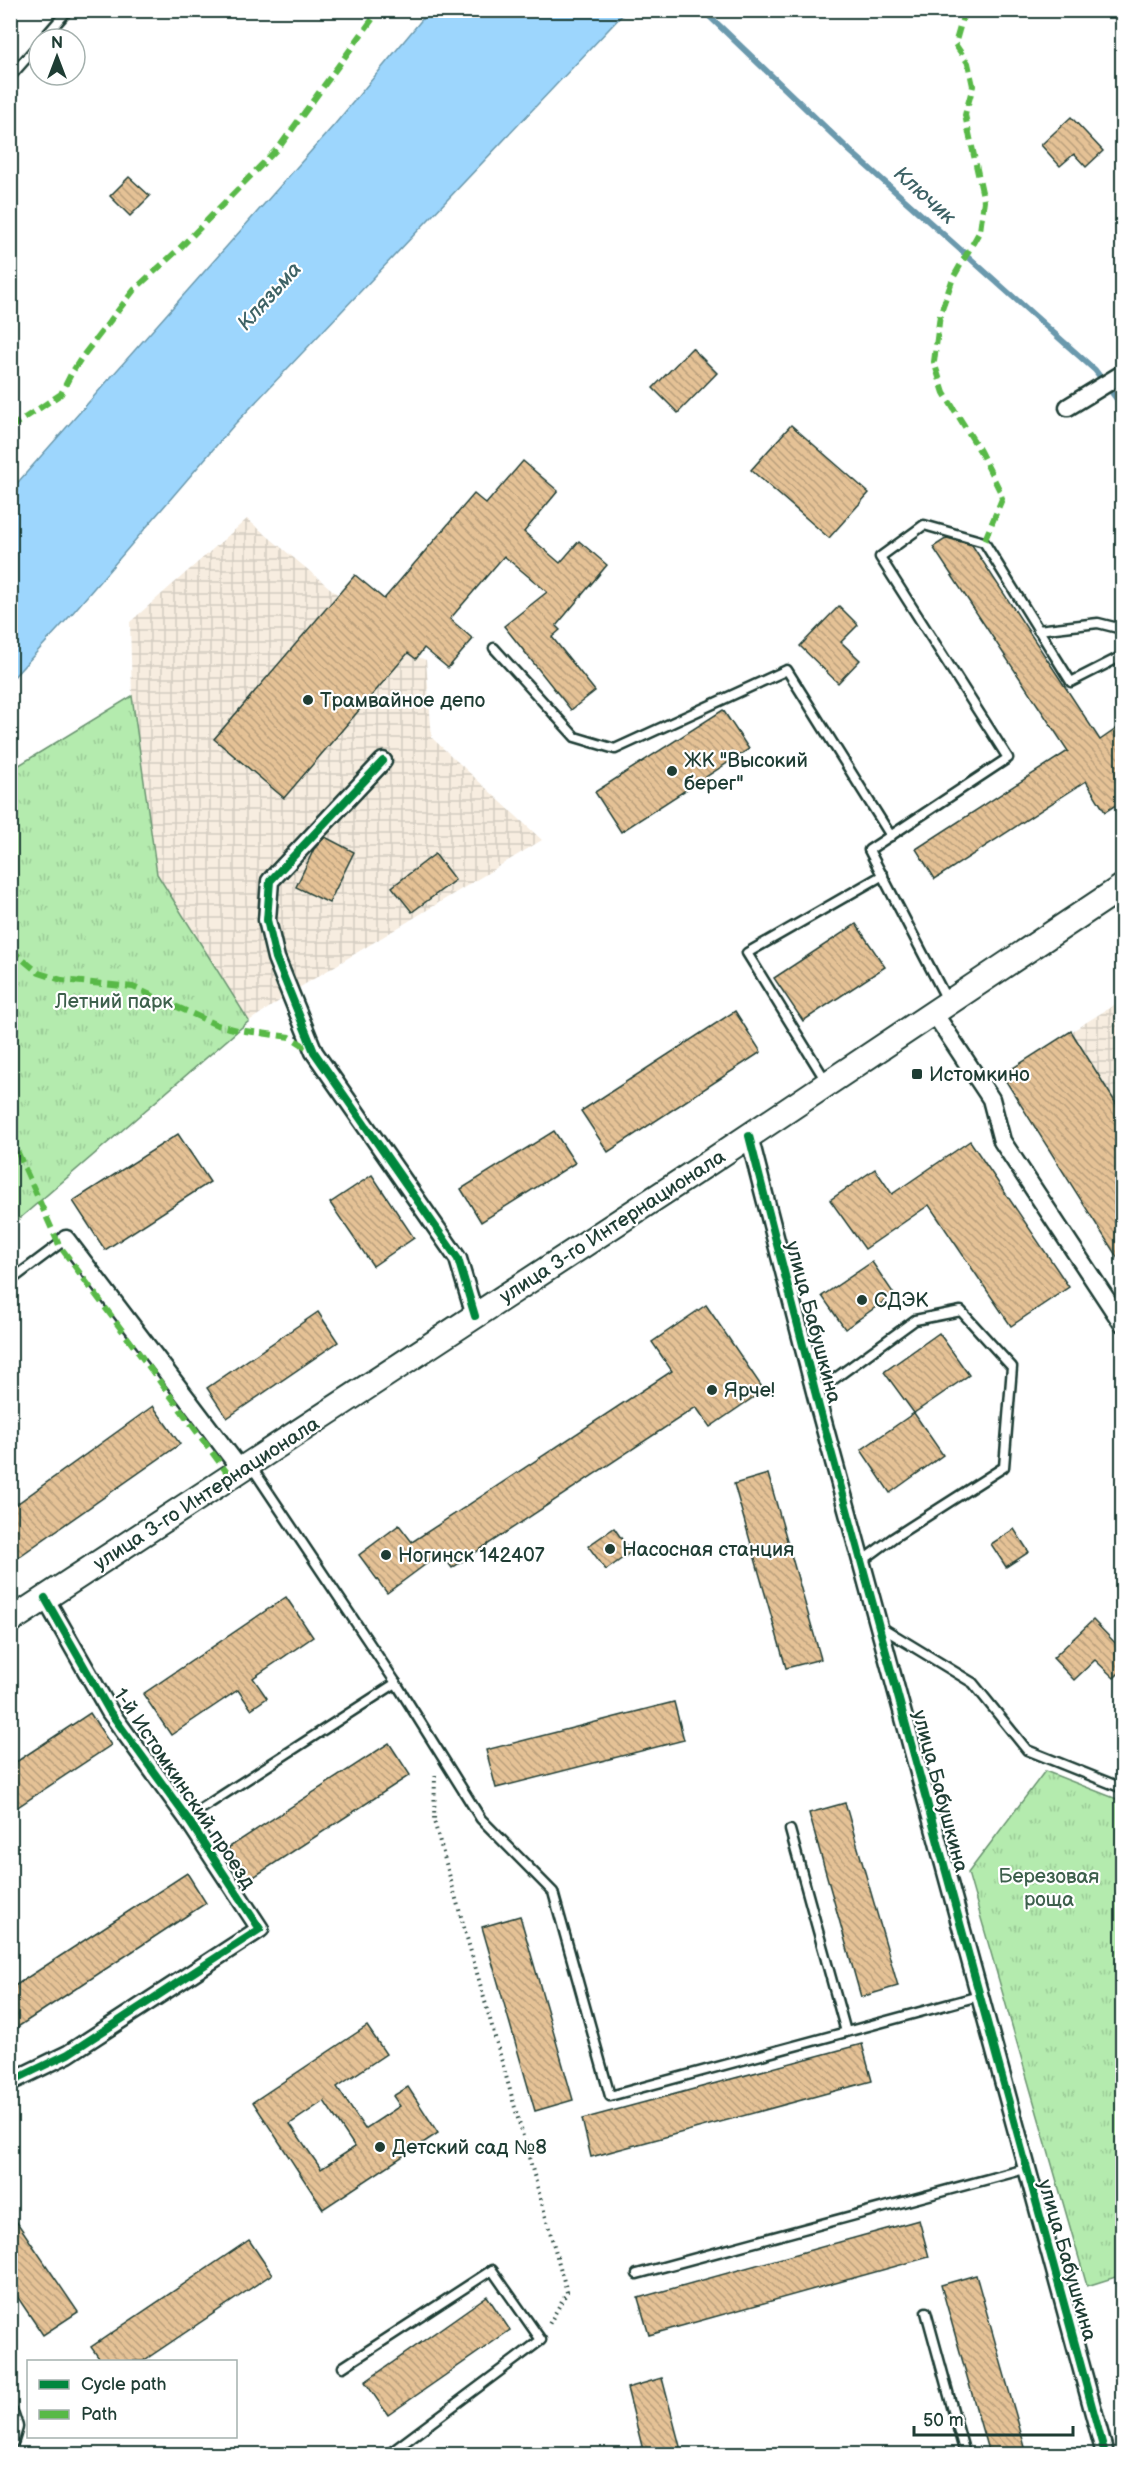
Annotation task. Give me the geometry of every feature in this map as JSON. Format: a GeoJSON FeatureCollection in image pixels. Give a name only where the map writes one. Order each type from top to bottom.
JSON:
{"type":"FeatureCollection","features":[{"type":"Feature","properties":{"kind":"main road","name":"улица 3-го Интернационала"},"geometry":{"type":"LineString","coordinates":[[10,1622],[828,1084],[1122,887]]}},
{"type":"Feature","properties":{"kind":"street"},"geometry":{"type":"LineString","coordinates":[[1068,406],[1122,374]]}},
{"type":"Feature","properties":{"kind":"street"},"geometry":{"type":"LineString","coordinates":[[383,761],[270,881],[267,920],[276,958],[314,1052],[458,1259],[476,1316]]}},
{"type":"Feature","properties":{"kind":"street"},"geometry":{"type":"LineString","coordinates":[[941,1008],[991,1099],[1002,1141],[1122,1323]]}},
{"type":"Feature","properties":{"kind":"street","name":"улица Бабушкина"},"geometry":{"type":"LineString","coordinates":[[748,1136],[815,1393],[1025,2169],[1105,2454]]}},
{"type":"Feature","properties":{"kind":"street"},"geometry":{"type":"LineString","coordinates":[[66,1239],[245,1467]]}},
{"type":"Feature","properties":{"kind":"street","name":"1-й Истомкинский проезд"},"geometry":{"type":"LineString","coordinates":[[10,2082],[68,2054],[260,1929],[187,1818],[110,1712],[45,1598]]}},
{"type":"Feature","properties":{"kind":"street"},"geometry":{"type":"LineString","coordinates":[[10,2415],[14,2427],[10,2440]]}},
{"type":"Feature","properties":{"kind":"lane"},"geometry":{"type":"LineString","coordinates":[[53,27],[68,10]]}},
{"type":"Feature","properties":{"kind":"lane"},"geometry":{"type":"LineString","coordinates":[[10,77],[27,58]]}},
{"type":"Feature","properties":{"kind":"lane"},"geometry":{"type":"LineString","coordinates":[[941,1008],[883,875],[869,850],[1008,758],[880,557],[924,525],[984,542],[1071,682],[1122,656]]}},
{"type":"Feature","properties":{"kind":"lane"},"geometry":{"type":"LineString","coordinates":[[1038,630],[1098,623],[1122,629]]}},
{"type":"Feature","properties":{"kind":"lane"},"geometry":{"type":"LineString","coordinates":[[494,648],[574,737],[615,749],[787,670],[891,836]]}},
{"type":"Feature","properties":{"kind":"lane"},"geometry":{"type":"LineString","coordinates":[[828,1084],[747,953],[883,875]]}},
{"type":"Feature","properties":{"kind":"lane"},"geometry":{"type":"LineString","coordinates":[[10,1281],[66,1239]]}},
{"type":"Feature","properties":{"kind":"lane"},"geometry":{"type":"LineString","coordinates":[[815,1393],[915,1320],[960,1311],[1012,1367],[1004,1467],[893,1538],[862,1561]]}},
{"type":"Feature","properties":{"kind":"lane"},"geometry":{"type":"LineString","coordinates":[[245,1467],[396,1683],[481,1819],[553,1892],[610,2096],[979,1996]]}},
{"type":"Feature","properties":{"kind":"lane"},"geometry":{"type":"LineString","coordinates":[[879,1626],[973,1683],[1027,1750],[1122,1788]]}},
{"type":"Feature","properties":{"kind":"lane"},"geometry":{"type":"LineString","coordinates":[[187,1818],[396,1683]]}},
{"type":"Feature","properties":{"kind":"lane"},"geometry":{"type":"LineString","coordinates":[[790,1830],[846,2032]]}},
{"type":"Feature","properties":{"kind":"lane"},"geometry":{"type":"LineString","coordinates":[[638,2274],[1025,2169]]}},
{"type":"Feature","properties":{"kind":"lane"},"geometry":{"type":"LineString","coordinates":[[343,2367],[492,2270],[540,2340],[389,2454]]}},
{"type":"Feature","properties":{"kind":"lane"},"geometry":{"type":"LineString","coordinates":[[926,2312],[965,2454]]}},
{"type":"Feature","properties":{"kind":"path"},"geometry":{"type":"LineString","coordinates":[[437,1748],[434,1821],[567,2292],[540,2340]]}},
{"type":"Feature","properties":{"kind":"shaded area","name":"Трамвайное депо"},"geometry":{"type":"Polygon","coordinates":[[[247,519],[408,653],[426,660],[432,738],[542,840],[302,986],[249,1021],[157,874],[132,696],[130,622],[247,519]]]}},
{"type":"Feature","properties":{"kind":"shaded area"},"geometry":{"type":"Polygon","coordinates":[[[1122,1000],[1122,1265],[1002,1075],[1122,1000]]]}},
{"type":"Feature","properties":{"kind":"green space","name":"Летний парк"},"geometry":{"type":"Polygon","coordinates":[[[132,696],[157,874],[249,1021],[12,1225],[11,770],[132,696]]]}},
{"type":"Feature","properties":{"kind":"green space","name":"Березовая роща"},"geometry":{"type":"Polygon","coordinates":[[[1045,1771],[1122,1801],[1122,2275],[1087,2286],[968,1873],[1045,1771]]]}},
{"type":"Feature","properties":{"kind":"water","name":"Клязьма"},"geometry":{"type":"Polygon","coordinates":[[[429,11],[626,11],[234,425],[70,616],[11,680],[11,490],[335,124],[429,11]]]}},
{"type":"Feature","properties":{"kind":"building"},"geometry":{"type":"Polygon","coordinates":[[[1071,117],[1103,151],[1086,167],[1074,154],[1060,166],[1041,145],[1071,117]]]}},
{"type":"Feature","properties":{"kind":"building"},"geometry":{"type":"Polygon","coordinates":[[[129,177],[150,196],[130,216],[110,196],[129,177]]]}},
{"type":"Feature","properties":{"kind":"building"},"geometry":{"type":"Polygon","coordinates":[[[692,348],[717,373],[678,413],[653,388],[692,348]]]}},
{"type":"Feature","properties":{"kind":"building"},"geometry":{"type":"Polygon","coordinates":[[[791,425],[869,493],[829,538],[751,470],[791,425]]]}},
{"type":"Feature","properties":{"kind":"building"},"geometry":{"type":"Polygon","coordinates":[[[523,461],[558,491],[524,532],[560,563],[579,541],[607,565],[556,626],[560,630],[552,637],[595,691],[571,710],[504,626],[547,592],[504,556],[450,619],[473,639],[448,668],[424,648],[416,659],[408,653],[284,798],[214,739],[355,575],[384,599],[474,494],[486,504],[523,461]]]}},
{"type":"Feature","properties":{"kind":"building"},"geometry":{"type":"Polygon","coordinates":[[[947,538],[972,545],[1100,740],[1122,725],[1122,801],[1105,812],[1086,781],[935,879],[916,849],[1068,751],[933,547],[947,538]]]}},
{"type":"Feature","properties":{"kind":"building"},"geometry":{"type":"Polygon","coordinates":[[[839,606],[858,625],[841,642],[860,660],[838,683],[800,646],[839,606]]]}},
{"type":"Feature","properties":{"kind":"building","name":"ЖК \"Высокий берег\""},"geometry":{"type":"Polygon","coordinates":[[[723,710],[749,749],[621,832],[595,792],[723,710]]]}},
{"type":"Feature","properties":{"kind":"building"},"geometry":{"type":"Polygon","coordinates":[[[325,837],[354,852],[329,903],[296,887],[314,849],[325,837]]]}},
{"type":"Feature","properties":{"kind":"building"},"geometry":{"type":"Polygon","coordinates":[[[435,854],[455,880],[412,912],[392,887],[435,854]]]}},
{"type":"Feature","properties":{"kind":"building"},"geometry":{"type":"Polygon","coordinates":[[[856,924],[885,967],[803,1021],[774,978],[856,924]]]}},
{"type":"Feature","properties":{"kind":"building"},"geometry":{"type":"Polygon","coordinates":[[[735,1011],[761,1052],[608,1152],[581,1111],[735,1011]]]}},
{"type":"Feature","properties":{"kind":"building"},"geometry":{"type":"Polygon","coordinates":[[[1071,1031],[1122,1113],[1122,1265],[1002,1075],[1071,1031]]]}},
{"type":"Feature","properties":{"kind":"building"},"geometry":{"type":"Polygon","coordinates":[[[554,1131],[575,1163],[481,1222],[461,1189],[554,1131]]]}},
{"type":"Feature","properties":{"kind":"building"},"geometry":{"type":"Polygon","coordinates":[[[178,1134],[210,1182],[105,1250],[73,1201],[178,1134]]]}},
{"type":"Feature","properties":{"kind":"building"},"geometry":{"type":"Polygon","coordinates":[[[970,1141],[1069,1287],[1011,1326],[929,1205],[865,1249],[830,1200],[875,1169],[892,1194],[970,1141]]]}},
{"type":"Feature","properties":{"kind":"building"},"geometry":{"type":"Polygon","coordinates":[[[372,1175],[414,1238],[373,1266],[330,1203],[372,1175]]]}},
{"type":"Feature","properties":{"kind":"building"},"geometry":{"type":"Polygon","coordinates":[[[872,1262],[894,1294],[845,1329],[822,1296],[872,1262]]]}},
{"type":"Feature","properties":{"kind":"building"},"geometry":{"type":"Polygon","coordinates":[[[706,1305],[764,1390],[710,1427],[696,1407],[452,1568],[441,1553],[387,1593],[359,1555],[399,1525],[412,1542],[672,1371],[652,1342],[706,1305]]]}},
{"type":"Feature","properties":{"kind":"building"},"geometry":{"type":"Polygon","coordinates":[[[318,1312],[338,1342],[227,1418],[207,1388],[318,1312]]]}},
{"type":"Feature","properties":{"kind":"building"},"geometry":{"type":"Polygon","coordinates":[[[939,1333],[969,1375],[914,1413],[884,1372],[939,1333]]]}},
{"type":"Feature","properties":{"kind":"building"},"geometry":{"type":"Polygon","coordinates":[[[153,1406],[180,1444],[17,1558],[10,1549],[10,1509],[153,1406]]]}},
{"type":"Feature","properties":{"kind":"building"},"geometry":{"type":"Polygon","coordinates":[[[914,1413],[943,1455],[890,1493],[861,1450],[914,1413]]]}},
{"type":"Feature","properties":{"kind":"building"},"geometry":{"type":"Polygon","coordinates":[[[768,1474],[821,1659],[786,1668],[734,1484],[768,1474]]]}},
{"type":"Feature","properties":{"kind":"building","name":"Насосная станция"},"geometry":{"type":"Polygon","coordinates":[[[614,1528],[631,1552],[606,1570],[588,1546],[614,1528]]]}},
{"type":"Feature","properties":{"kind":"building"},"geometry":{"type":"Polygon","coordinates":[[[1014,1529],[1029,1552],[1006,1567],[991,1544],[1014,1529]]]}},
{"type":"Feature","properties":{"kind":"building"},"geometry":{"type":"Polygon","coordinates":[[[286,1597],[313,1637],[253,1678],[267,1698],[251,1709],[238,1690],[171,1735],[143,1694],[286,1597]]]}},
{"type":"Feature","properties":{"kind":"building"},"geometry":{"type":"Polygon","coordinates":[[[1093,1620],[1122,1650],[1122,1670],[1114,1678],[1095,1660],[1074,1680],[1053,1658],[1093,1620]]]}},
{"type":"Feature","properties":{"kind":"building"},"geometry":{"type":"Polygon","coordinates":[[[674,1702],[684,1740],[496,1788],[486,1750],[674,1702]]]}},
{"type":"Feature","properties":{"kind":"building"},"geometry":{"type":"Polygon","coordinates":[[[90,1713],[111,1745],[10,1812],[10,1766],[90,1713]]]}},
{"type":"Feature","properties":{"kind":"building"},"geometry":{"type":"Polygon","coordinates":[[[389,1743],[410,1775],[249,1880],[228,1848],[389,1743]]]}},
{"type":"Feature","properties":{"kind":"building"},"geometry":{"type":"Polygon","coordinates":[[[845,1803],[898,1986],[861,1997],[809,1813],[845,1803]]]}},
{"type":"Feature","properties":{"kind":"building"},"geometry":{"type":"Polygon","coordinates":[[[187,1873],[206,1903],[10,2032],[10,1989],[187,1873]]]}},
{"type":"Feature","properties":{"kind":"building"},"geometry":{"type":"Polygon","coordinates":[[[520,1916],[573,2100],[535,2111],[482,1927],[520,1916]]]}},
{"type":"Feature","properties":{"kind":"building"},"geometry":{"type":"Polygon","coordinates":[[[367,2026],[386,2054],[337,2087],[365,2129],[400,2106],[393,2096],[408,2087],[438,2133],[323,2209],[253,2102],[367,2026]],[[324,2101],[290,2124],[321,2169],[355,2147],[324,2101]]]}},
{"type":"Feature","properties":{"kind":"building"},"geometry":{"type":"Polygon","coordinates":[[[862,2044],[872,2081],[591,2157],[582,2119],[862,2044]]]}},
{"type":"Feature","properties":{"kind":"building"},"geometry":{"type":"Polygon","coordinates":[[[10,2212],[78,2312],[43,2335],[10,2286],[10,2212]]]}},
{"type":"Feature","properties":{"kind":"building"},"geometry":{"type":"Polygon","coordinates":[[[919,2220],[929,2257],[649,2335],[638,2298],[919,2220]]]}},
{"type":"Feature","properties":{"kind":"building"},"geometry":{"type":"Polygon","coordinates":[[[249,2240],[272,2274],[144,2360],[100,2360],[91,2347],[249,2240]]]}},
{"type":"Feature","properties":{"kind":"building"},"geometry":{"type":"Polygon","coordinates":[[[976,2275],[1027,2454],[989,2454],[941,2285],[976,2275]]]}},
{"type":"Feature","properties":{"kind":"building"},"geometry":{"type":"Polygon","coordinates":[[[487,2296],[510,2330],[388,2415],[365,2382],[487,2296]]]}},
{"type":"Feature","properties":{"kind":"building"},"geometry":{"type":"Polygon","coordinates":[[[662,2378],[682,2454],[644,2454],[627,2388],[662,2378]]]}},
{"type":"Feature","properties":{"kind":"waterway","name":"Ключик"},"geometry":{"type":"LineString","coordinates":[[703,10],[850,151],[1095,370],[1122,406]]}},
{"type":"Feature","properties":{"kind":"marked path"},"geometry":{"type":"LineString","coordinates":[[10,430],[61,394],[82,357],[134,290],[179,249],[280,146],[379,10]]}},
{"type":"Feature","properties":{"kind":"marked path"},"geometry":{"type":"LineString","coordinates":[[965,10],[955,44],[968,63],[973,86],[965,115],[984,201],[980,231],[953,278],[940,315],[934,362],[944,393],[980,451],[1000,491],[1002,499],[984,542]]}},
{"type":"Feature","properties":{"kind":"marked path"},"geometry":{"type":"LineString","coordinates":[[10,949],[39,973],[62,980],[133,987],[217,1025],[290,1037],[311,1050]]}},
{"type":"Feature","properties":{"kind":"marked path"},"geometry":{"type":"LineString","coordinates":[[10,1135],[59,1245],[231,1478]]}},
{"type":"Feature","properties":{"kind":"cycle path"},"geometry":{"type":"LineString","coordinates":[[383,761],[270,881],[267,920],[276,958],[314,1052],[458,1259],[475,1316]]}},
{"type":"Feature","properties":{"kind":"cycle path"},"geometry":{"type":"LineString","coordinates":[[749,1136],[819,1407],[1105,2454]]}},
{"type":"Feature","properties":{"kind":"cycle path"},"geometry":{"type":"LineString","coordinates":[[10,2082],[68,2054],[260,1929],[187,1818],[110,1712],[45,1598]]}},
{"type":"Feature","properties":{"kind":"place","name":"Трамвайное депо"},"geometry":{"type":"Point","coordinates":[308,700]}},
{"type":"Feature","properties":{"kind":"place","name":"ЖК \"Высокий берег\""},"geometry":{"type":"Point","coordinates":[672,771]}},
{"type":"Feature","properties":{"kind":"place","name":"Истомкино"},"geometry":{"type":"Point","coordinates":[917,1074]}},
{"type":"Feature","properties":{"kind":"place","name":"СДЭК"},"geometry":{"type":"Point","coordinates":[862,1300]}},
{"type":"Feature","properties":{"kind":"place","name":"Ярче!"},"geometry":{"type":"Point","coordinates":[712,1390]}},
{"type":"Feature","properties":{"kind":"place","name":"Насосная станция"},"geometry":{"type":"Point","coordinates":[610,1549]}},
{"type":"Feature","properties":{"kind":"place","name":"Ногинск 142407"},"geometry":{"type":"Point","coordinates":[386,1555]}},
{"type":"Feature","properties":{"kind":"place","name":"Детский сад №8"},"geometry":{"type":"Point","coordinates":[380,2147]}}]}
